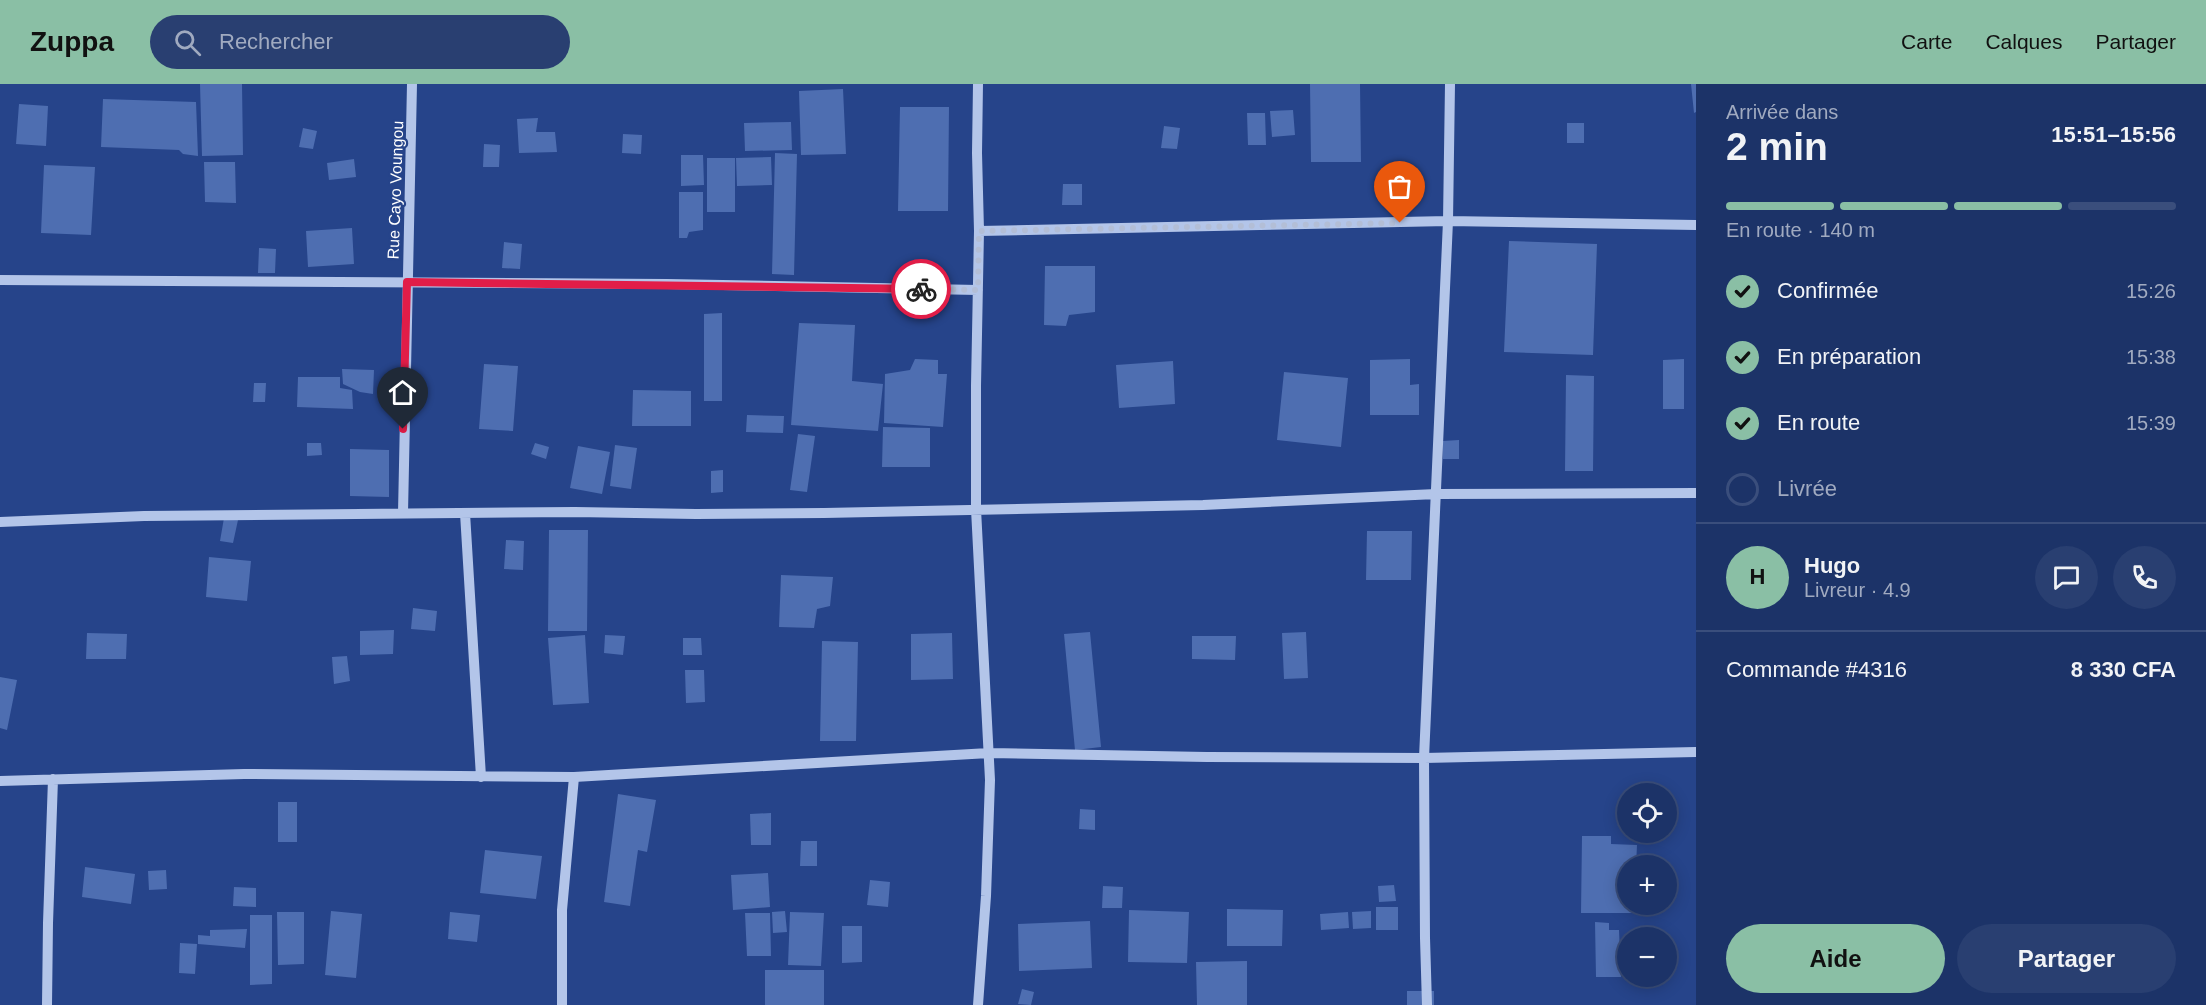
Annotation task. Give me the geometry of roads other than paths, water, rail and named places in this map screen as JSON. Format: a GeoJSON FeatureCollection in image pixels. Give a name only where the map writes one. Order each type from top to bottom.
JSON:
{"type":"FeatureCollection","features":[{"type":"Feature","properties":{"kind":"street","name":"Rue Cayo Voungou"},"geometry":{"type":"LineString","coordinates":[[402,513],[412,84]]}},
{"type":"Feature","properties":{"kind":"street"},"geometry":{"type":"LineString","coordinates":[[978,84],[976,509],[990,780],[986,896],[978,1005]]}},
{"type":"Feature","properties":{"kind":"street"},"geometry":{"type":"LineString","coordinates":[[1427,1005],[1424,758],[1448,222],[1450,84]]}},
{"type":"Feature","properties":{"kind":"street"},"geometry":{"type":"LineString","coordinates":[[979,231],[1448,222],[1696,225]]}},
{"type":"Feature","properties":{"kind":"street"},"geometry":{"type":"LineString","coordinates":[[0,280],[667,284],[978,290]]}},
{"type":"Feature","properties":{"kind":"street"},"geometry":{"type":"LineString","coordinates":[[0,522],[144,516],[402,513],[696,514],[1203,506],[1436,494],[1696,493]]}},
{"type":"Feature","properties":{"kind":"street"},"geometry":{"type":"LineString","coordinates":[[465,513],[481,777]]}},
{"type":"Feature","properties":{"kind":"street"},"geometry":{"type":"LineString","coordinates":[[0,780],[244,774],[574,777],[989,753],[1424,758],[1696,752]]}},
{"type":"Feature","properties":{"kind":"street"},"geometry":{"type":"LineString","coordinates":[[562,1005],[562,910],[574,777]]}},
{"type":"Feature","properties":{"kind":"street"},"geometry":{"type":"LineString","coordinates":[[47,1005],[53,779]]}}]}
